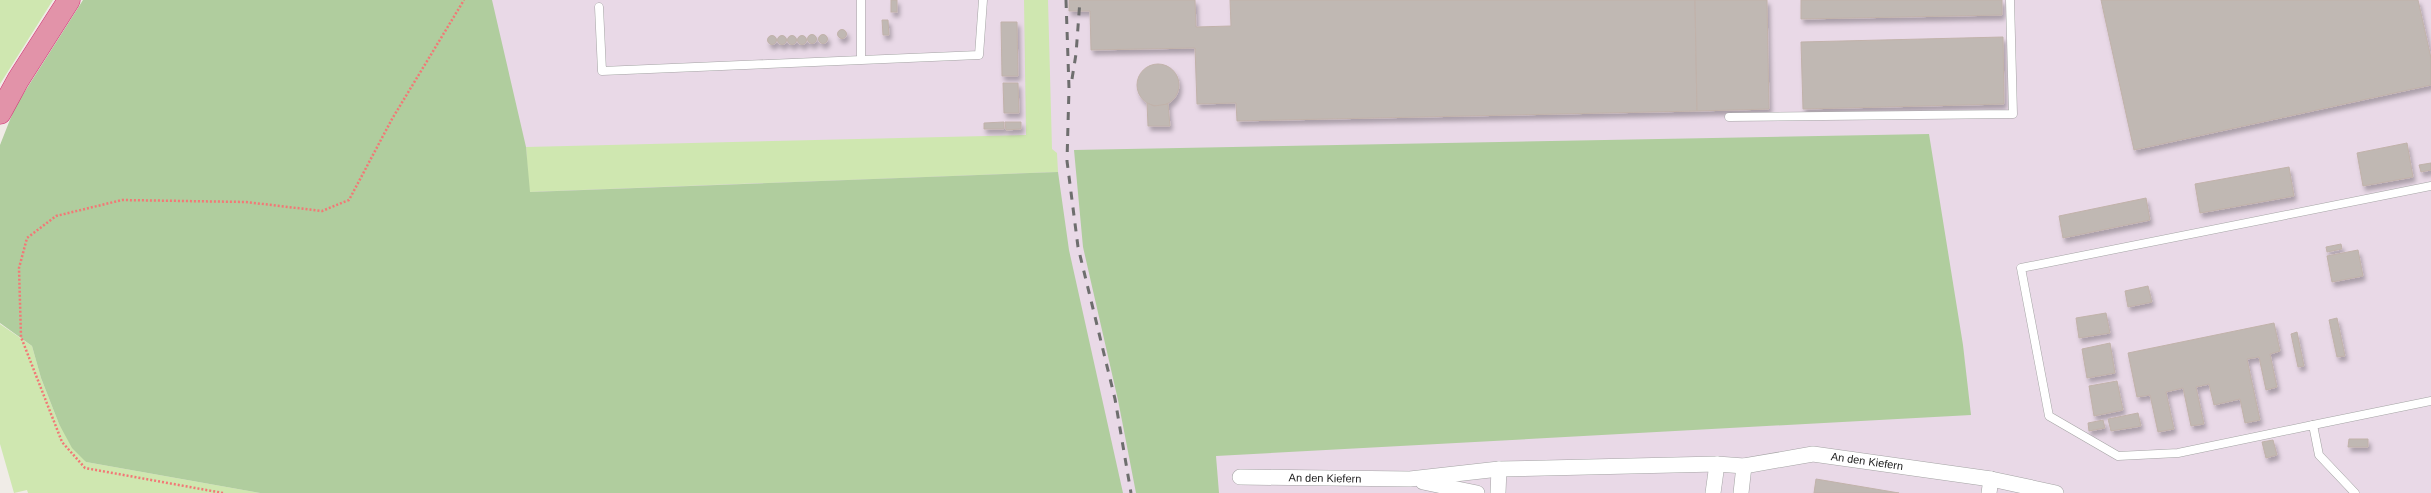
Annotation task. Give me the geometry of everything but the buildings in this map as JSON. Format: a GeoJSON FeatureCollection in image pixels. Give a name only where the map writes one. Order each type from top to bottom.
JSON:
{"type":"FeatureCollection","features":[{"type":"Feature","properties":{"kind":"highway"},"geometry":{"type":"LineString","coordinates":[[0,113],[18,80],[69,0]]}},
{"type":"Feature","properties":{"kind":"street","name":"An den Kiefern"},"geometry":{"type":"LineString","coordinates":[[1240,477],[1410,479],[1499,469],[1717,464],[1744,466],[1813,454],[1990,486],[2056,493]]}},
{"type":"Feature","properties":{"kind":"street"},"geometry":{"type":"LineString","coordinates":[[1713,493],[1717,464]]}},
{"type":"Feature","properties":{"kind":"street"},"geometry":{"type":"LineString","coordinates":[[1741,493],[1744,466]]}},
{"type":"Feature","properties":{"kind":"street"},"geometry":{"type":"LineString","coordinates":[[1498,493],[1499,469]]}},
{"type":"Feature","properties":{"kind":"street","name":"An den Kiefern"},"geometry":{"type":"LineString","coordinates":[[1410,479],[1477,493]]}},
{"type":"Feature","properties":{"kind":"lane"},"geometry":{"type":"LineString","coordinates":[[861,0],[861,59]]}},
{"type":"Feature","properties":{"kind":"lane"},"geometry":{"type":"LineString","coordinates":[[600,6],[602,71],[979,55],[983,0]]}},
{"type":"Feature","properties":{"kind":"lane"},"geometry":{"type":"LineString","coordinates":[[1728,116],[2013,114],[2010,0]]}},
{"type":"Feature","properties":{"kind":"lane"},"geometry":{"type":"LineString","coordinates":[[2431,186],[2021,268],[2049,416],[2118,456],[2178,453],[2431,401]]}},
{"type":"Feature","properties":{"kind":"lane"},"geometry":{"type":"LineString","coordinates":[[2313,425],[2319,455],[2355,493]]}},
{"type":"Feature","properties":{"kind":"path"},"geometry":{"type":"LineString","coordinates":[[223,493],[86,468],[62,442],[21,337],[19,268],[27,238],[56,216],[122,200],[246,202],[322,211],[349,200],[392,119],[464,0]]}},
{"type":"Feature","properties":{"kind":"shaded area"},"geometry":{"type":"Polygon","coordinates":[[[463,0],[2431,0],[2431,493],[354,493],[463,0]]]}},
{"type":"Feature","properties":{"kind":"green space"},"geometry":{"type":"Polygon","coordinates":[[[0,0],[53,0],[0,84],[0,0]]]}},
{"type":"Feature","properties":{"kind":"green space"},"geometry":{"type":"Polygon","coordinates":[[[83,0],[492,0],[526,147],[530,192],[1058,172],[1069,250],[1123,493],[260,493],[86,462],[72,448],[59,424],[41,378],[32,346],[0,323],[0,145],[15,107],[83,0]]]}},
{"type":"Feature","properties":{"kind":"green space"},"geometry":{"type":"Polygon","coordinates":[[[1024,0],[1048,0],[1052,149],[1057,153],[1058,172],[529,192],[526,147],[1026,135],[1024,0]]]}},
{"type":"Feature","properties":{"kind":"green space"},"geometry":{"type":"Polygon","coordinates":[[[1929,134],[1963,345],[1971,415],[1216,456],[1219,493],[1136,493],[1118,400],[1083,247],[1074,150],[1929,134]]]}},
{"type":"Feature","properties":{"kind":"green space"},"geometry":{"type":"Polygon","coordinates":[[[0,324],[32,346],[41,378],[59,424],[86,462],[260,493],[28,493],[27,490],[14,493],[0,444],[0,324]]]}},
{"type":"Feature","properties":{"kind":"railway"},"geometry":{"type":"LineString","coordinates":[[1066,0],[1069,88],[1067,161],[1078,247],[1115,399],[1131,493]]}},
{"type":"Feature","properties":{"kind":"railway"},"geometry":{"type":"LineString","coordinates":[[1072,79],[1076,54],[1080,0]]}}]}
